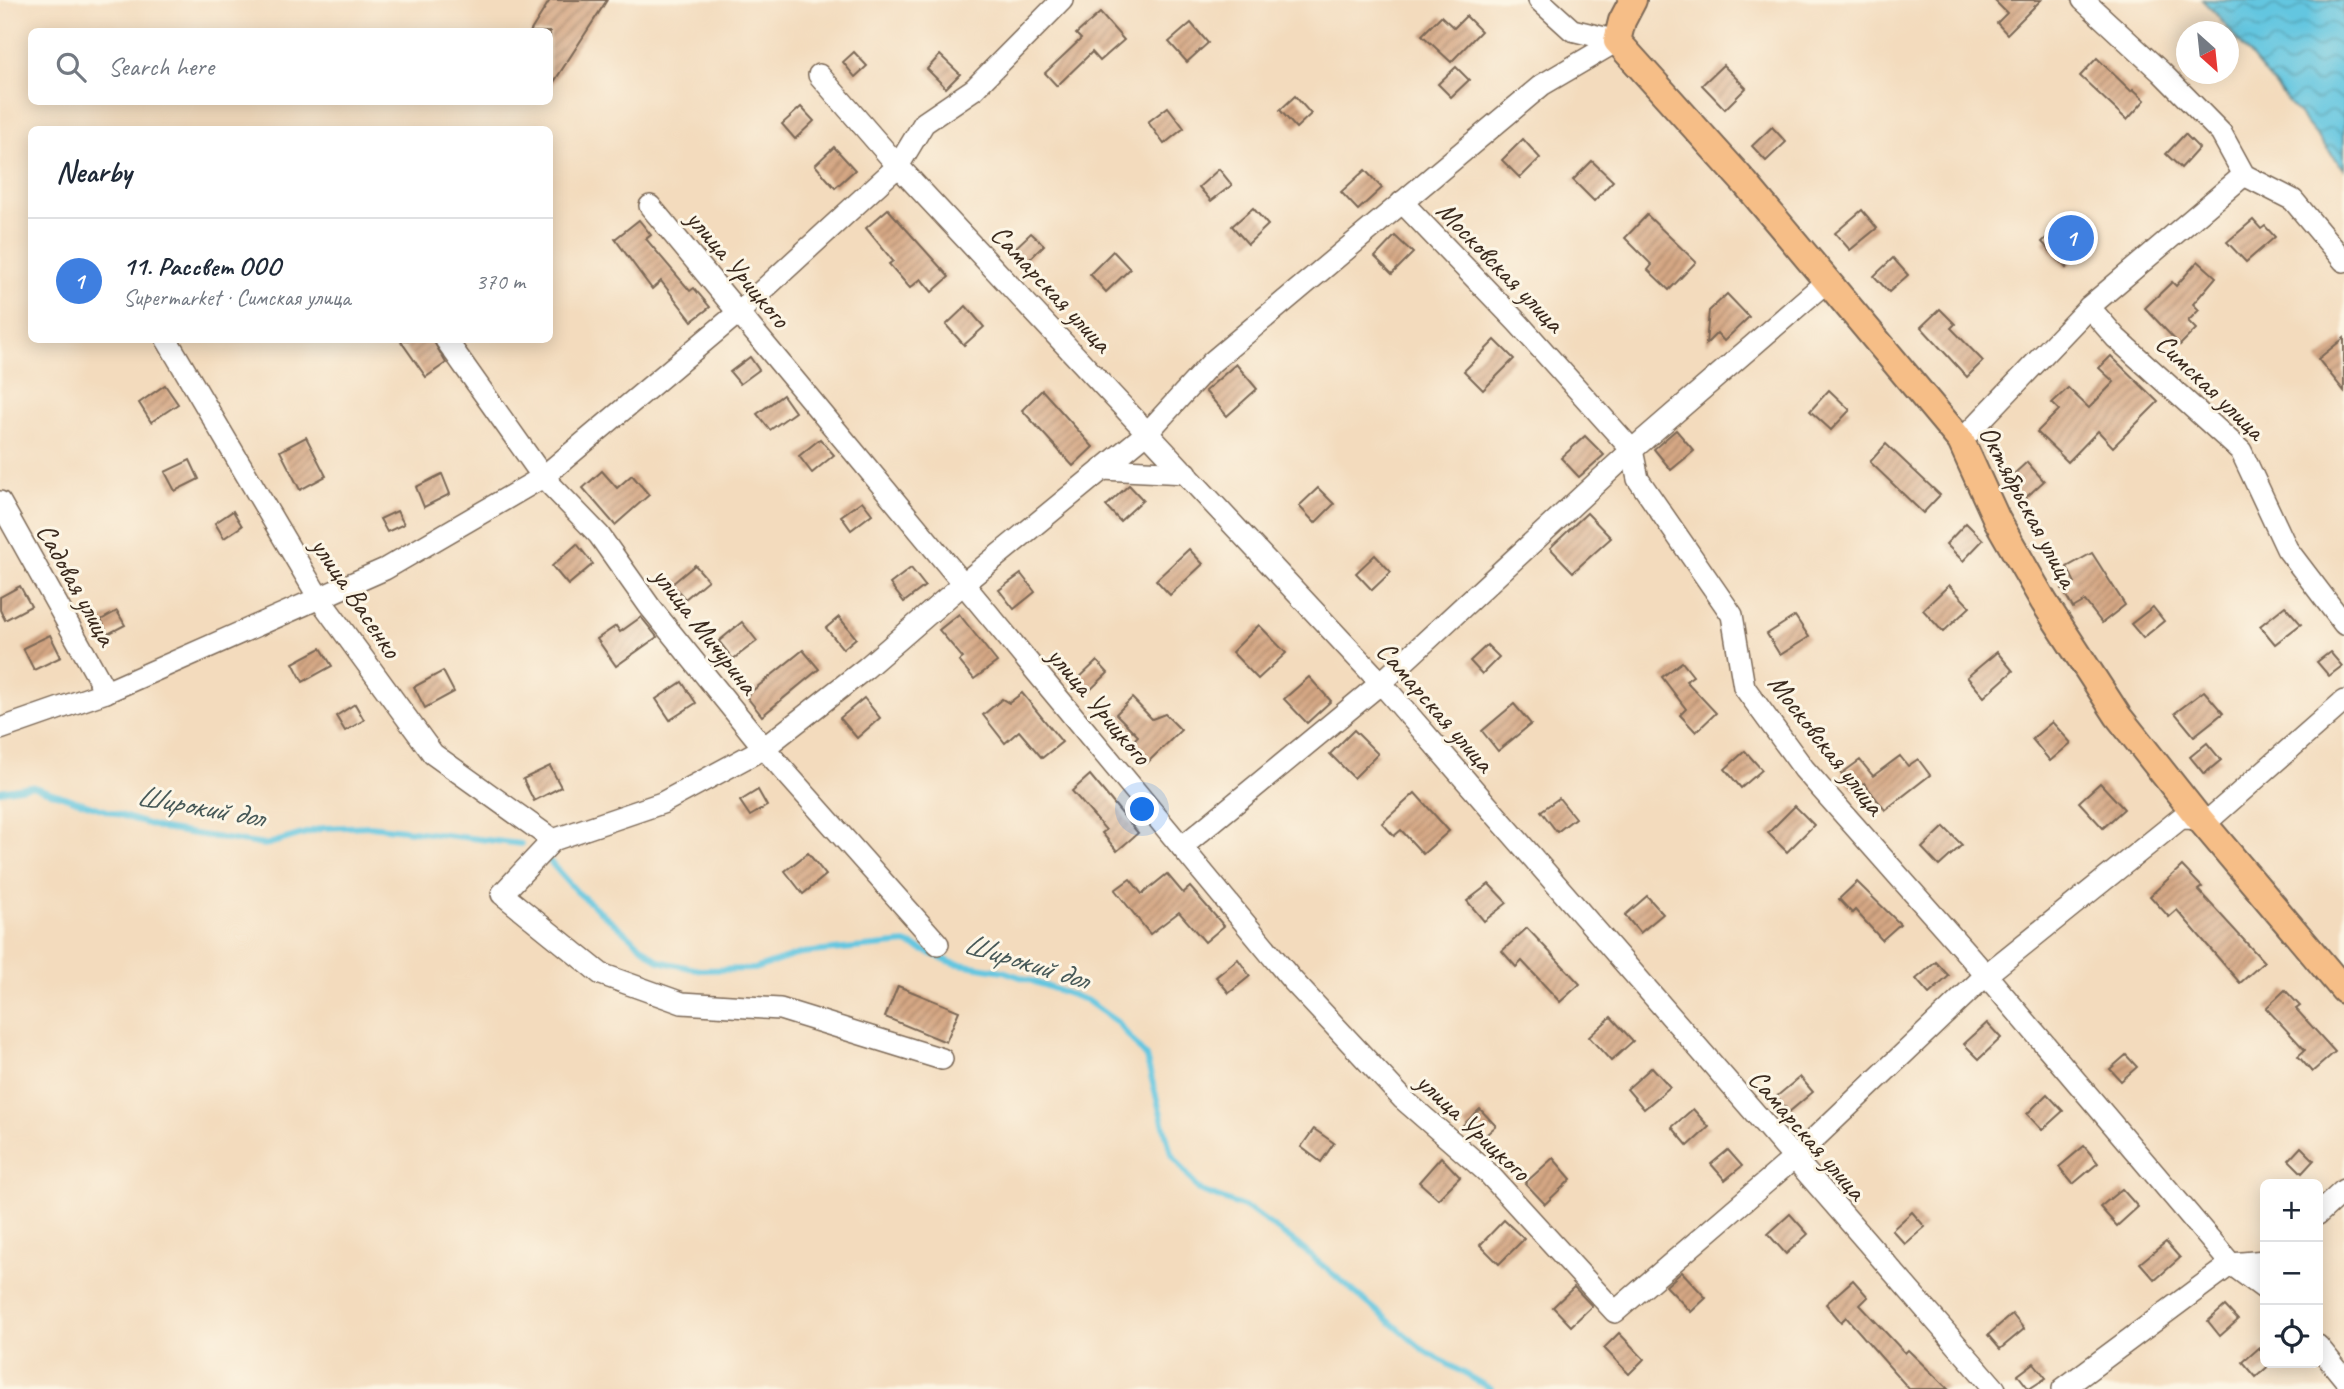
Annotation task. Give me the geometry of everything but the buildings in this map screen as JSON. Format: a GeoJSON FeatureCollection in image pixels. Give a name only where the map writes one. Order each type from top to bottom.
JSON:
{"type":"FeatureCollection","features":[{"type":"Feature","properties":{"kind":"main road"},"geometry":{"type":"LineString","coordinates":[[1617,41],[1622,22],[1633,0]]}},
{"type":"Feature","properties":{"kind":"main road","name":"Октябрьская улица"},"geometry":{"type":"LineString","coordinates":[[1617,41],[1745,183],[1961,441],[1997,520],[2044,602],[2118,716],[2198,817],[2344,990]]}},
{"type":"Feature","properties":{"kind":"street"},"geometry":{"type":"LineString","coordinates":[[1017,43],[1034,14],[1038,0]]}},
{"type":"Feature","properties":{"kind":"street"},"geometry":{"type":"LineString","coordinates":[[0,729],[106,692],[385,569],[543,477],[739,312],[898,166],[924,123],[974,89],[1062,0]]}},
{"type":"Feature","properties":{"kind":"street"},"geometry":{"type":"LineString","coordinates":[[1539,0],[1572,30],[1617,41]]}},
{"type":"Feature","properties":{"kind":"street"},"geometry":{"type":"LineString","coordinates":[[2083,0],[2161,72],[2221,133],[2244,175],[2293,200],[2344,261]]}},
{"type":"Feature","properties":{"kind":"street"},"geometry":{"type":"LineString","coordinates":[[942,1059],[780,1009],[682,1003],[601,974],[502,894],[553,840],[662,803],[764,748],[866,668],[963,584],[1149,431],[1212,362],[1542,85],[1617,41]]}},
{"type":"Feature","properties":{"kind":"street","name":"Самарская улица"},"geometry":{"type":"LineString","coordinates":[[819,75],[898,166],[1149,431],[1381,683],[1995,1389]]}},
{"type":"Feature","properties":{"kind":"street"},"geometry":{"type":"LineString","coordinates":[[1961,441],[2089,307],[2244,175]]}},
{"type":"Feature","properties":{"kind":"street","name":"Московская улица"},"geometry":{"type":"LineString","coordinates":[[1402,202],[1518,323],[1632,450],[1638,479],[1732,615],[1744,687],[1804,769],[1986,975],[2231,1264],[2260,1285]]}},
{"type":"Feature","properties":{"kind":"street","name":"улица Урицкого"},"geometry":{"type":"LineString","coordinates":[[650,206],[1292,980],[1403,1099],[1488,1172],[1615,1312],[1793,1159]]}},
{"type":"Feature","properties":{"kind":"street"},"geometry":{"type":"LineString","coordinates":[[1182,846],[1381,683],[1632,450],[1827,281]]}},
{"type":"Feature","properties":{"kind":"street","name":"Симская улица"},"geometry":{"type":"LineString","coordinates":[[2089,307],[2116,338],[2241,451],[2287,549],[2344,624]]}},
{"type":"Feature","properties":{"kind":"street","name":"улица Васенко"},"geometry":{"type":"LineString","coordinates":[[169,343],[319,598],[433,754],[553,840]]}},
{"type":"Feature","properties":{"kind":"street","name":"улица Мичурина"},"geometry":{"type":"LineString","coordinates":[[448,343],[543,477],[599,534],[650,607],[764,748],[938,944]]}},
{"type":"Feature","properties":{"kind":"street"},"geometry":{"type":"LineString","coordinates":[[1102,469],[1187,473]]}},
{"type":"Feature","properties":{"kind":"street","name":"Садовая улица"},"geometry":{"type":"LineString","coordinates":[[0,502],[106,692]]}},
{"type":"Feature","properties":{"kind":"street"},"geometry":{"type":"LineString","coordinates":[[1793,1159],[1986,975],[2181,818],[2210,819],[2344,701]]}},
{"type":"Feature","properties":{"kind":"street"},"geometry":{"type":"LineString","coordinates":[[2323,1209],[2344,1190]]}},
{"type":"Feature","properties":{"kind":"street"},"geometry":{"type":"LineString","coordinates":[[2063,1389],[2231,1264],[2260,1261]]}},
{"type":"Feature","properties":{"kind":"street"},"geometry":{"type":"LineString","coordinates":[[2323,1352],[2344,1378]]}},
{"type":"Feature","properties":{"kind":"water"},"geometry":{"type":"Polygon","coordinates":[[[2202,0],[2344,0],[2344,169],[2239,42],[2239,21],[2222,21],[2202,0]]]}},
{"type":"Feature","properties":{"kind":"waterway","name":"Широкий дол"},"geometry":{"type":"LineString","coordinates":[[0,791],[31,786],[163,829],[265,845],[323,828],[370,826],[521,844]]}},
{"type":"Feature","properties":{"kind":"waterway","name":"Широкий дол"},"geometry":{"type":"LineString","coordinates":[[545,856],[576,891],[659,961],[699,970],[754,969],[802,953],[906,943],[953,963],[1003,971],[1086,1000],[1117,1022],[1146,1057],[1171,1153],[1199,1190],[1249,1209],[1298,1245],[1425,1351],[1491,1389]]}},
{"type":"Feature","properties":{"kind":"place","name":"11. Рассвет ООО"},"geometry":{"type":"Point","coordinates":[2071,238]}}]}
